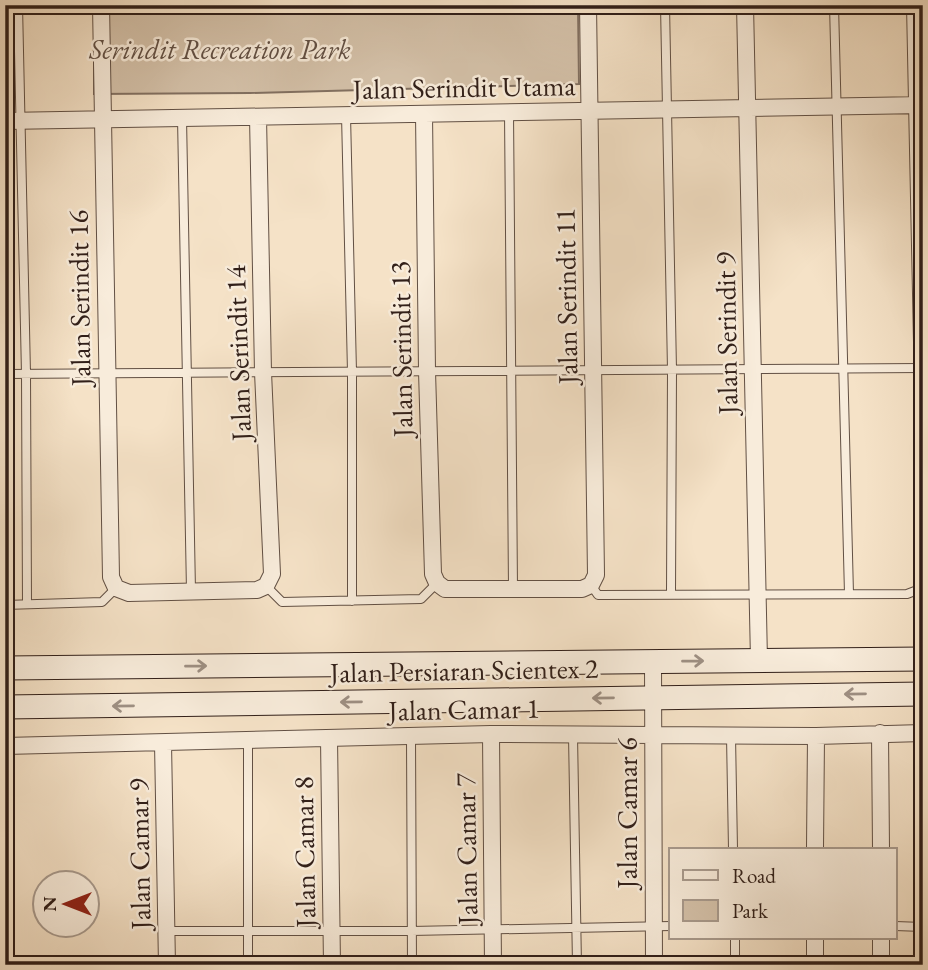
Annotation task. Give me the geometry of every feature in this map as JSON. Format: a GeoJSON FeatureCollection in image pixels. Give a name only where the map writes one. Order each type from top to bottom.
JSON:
{"type":"FeatureCollection","features":[{"type":"Feature","properties":{"kind":"street","name":"Jalan Serindit 16"},"geometry":{"type":"LineString","coordinates":[[101,5],[110,577],[116,588]]}},
{"type":"Feature","properties":{"kind":"street","name":"Jalan Serindit 11"},"geometry":{"type":"LineString","coordinates":[[588,5],[596,575],[591,586]]}},
{"type":"Feature","properties":{"kind":"street","name":"Jalan Serindit 9"},"geometry":{"type":"LineString","coordinates":[[745,5],[760,660]]}},
{"type":"Feature","properties":{"kind":"street"},"geometry":{"type":"LineString","coordinates":[[915,5],[920,105],[923,390]]}},
{"type":"Feature","properties":{"kind":"street","name":"Jalan Serindit Utama"},"geometry":{"type":"LineString","coordinates":[[5,121],[920,105]]}},
{"type":"Feature","properties":{"kind":"street","name":"Jalan Serindit 13"},"geometry":{"type":"LineString","coordinates":[[424,114],[427,371],[433,574],[437,583]]}},
{"type":"Feature","properties":{"kind":"street","name":"Jalan Serindit 14"},"geometry":{"type":"LineString","coordinates":[[258,117],[263,372],[272,574],[266,586]]}},
{"type":"Feature","properties":{"kind":"street"},"geometry":{"type":"LineString","coordinates":[[437,583],[445,589],[582,589],[591,586]]}},
{"type":"Feature","properties":{"kind":"street"},"geometry":{"type":"LineString","coordinates":[[116,588],[129,593],[257,590],[266,586]]}},
{"type":"Feature","properties":{"kind":"street","name":"Jalan Persiaran Scientex 2"},"geometry":{"type":"LineString","coordinates":[[5,668],[923,659]]}},
{"type":"Feature","properties":{"kind":"street","name":"Jalan Camar 6"},"geometry":{"type":"LineString","coordinates":[[653,661],[654,965]]}},
{"type":"Feature","properties":{"kind":"street","name":"Jalan Persiaran Scientex 2"},"geometry":{"type":"LineString","coordinates":[[5,708],[923,694]]}},
{"type":"Feature","properties":{"kind":"street"},"geometry":{"type":"LineString","coordinates":[[880,733],[881,848]]}},
{"type":"Feature","properties":{"kind":"street","name":"Jalan Camar 1"},"geometry":{"type":"LineString","coordinates":[[5,746],[491,734],[816,736],[923,733]]}},
{"type":"Feature","properties":{"kind":"street","name":"Jalan Camar 7"},"geometry":{"type":"LineString","coordinates":[[491,734],[494,965]]}},
{"type":"Feature","properties":{"kind":"street"},"geometry":{"type":"LineString","coordinates":[[815,848],[816,736]]}},
{"type":"Feature","properties":{"kind":"street","name":"Jalan Camar 8"},"geometry":{"type":"LineString","coordinates":[[329,738],[332,965]]}},
{"type":"Feature","properties":{"kind":"street","name":"Jalan Camar 9"},"geometry":{"type":"LineString","coordinates":[[163,743],[167,965]]}},
{"type":"Feature","properties":{"kind":"street"},"geometry":{"type":"LineString","coordinates":[[815,939],[815,965]]}},
{"type":"Feature","properties":{"kind":"street"},"geometry":{"type":"LineString","coordinates":[[881,939],[881,965]]}},
{"type":"Feature","properties":{"kind":"lane"},"geometry":{"type":"LineString","coordinates":[[18,5],[26,374],[27,604]]}},
{"type":"Feature","properties":{"kind":"lane"},"geometry":{"type":"LineString","coordinates":[[665,5],[672,370],[671,595]]}},
{"type":"Feature","properties":{"kind":"lane"},"geometry":{"type":"LineString","coordinates":[[834,5],[849,594]]}},
{"type":"Feature","properties":{"kind":"lane"},"geometry":{"type":"LineString","coordinates":[[509,112],[513,589]]}},
{"type":"Feature","properties":{"kind":"lane"},"geometry":{"type":"LineString","coordinates":[[346,115],[352,372],[352,601]]}},
{"type":"Feature","properties":{"kind":"lane"},"geometry":{"type":"LineString","coordinates":[[182,118],[191,591]]}},
{"type":"Feature","properties":{"kind":"lane"},"geometry":{"type":"LineString","coordinates":[[5,374],[923,368]]}},
{"type":"Feature","properties":{"kind":"lane"},"geometry":{"type":"LineString","coordinates":[[266,586],[282,602],[352,601],[421,599],[437,583]]}},
{"type":"Feature","properties":{"kind":"lane"},"geometry":{"type":"LineString","coordinates":[[591,586],[598,595],[758,595],[907,594],[923,585]]}},
{"type":"Feature","properties":{"kind":"lane"},"geometry":{"type":"LineString","coordinates":[[5,605],[102,602],[116,588]]}},
{"type":"Feature","properties":{"kind":"lane"},"geometry":{"type":"LineString","coordinates":[[573,735],[577,965]]}},
{"type":"Feature","properties":{"kind":"lane"},"geometry":{"type":"LineString","coordinates":[[411,736],[412,965]]}},
{"type":"Feature","properties":{"kind":"lane"},"geometry":{"type":"LineString","coordinates":[[731,736],[733,848]]}},
{"type":"Feature","properties":{"kind":"lane"},"geometry":{"type":"LineString","coordinates":[[248,740],[248,965]]}},
{"type":"Feature","properties":{"kind":"lane"},"geometry":{"type":"LineString","coordinates":[[167,931],[411,931],[669,926]]}},
{"type":"Feature","properties":{"kind":"lane"},"geometry":{"type":"LineString","coordinates":[[897,926],[923,927]]}},
{"type":"Feature","properties":{"kind":"lane"},"geometry":{"type":"LineString","coordinates":[[735,939],[735,965]]}},
{"type":"Feature","properties":{"kind":"green space","name":"Serindit Recreation Park"},"geometry":{"type":"Polygon","coordinates":[[[94,5],[578,5],[579,84],[250,93],[94,94],[94,5]]]}}]}
